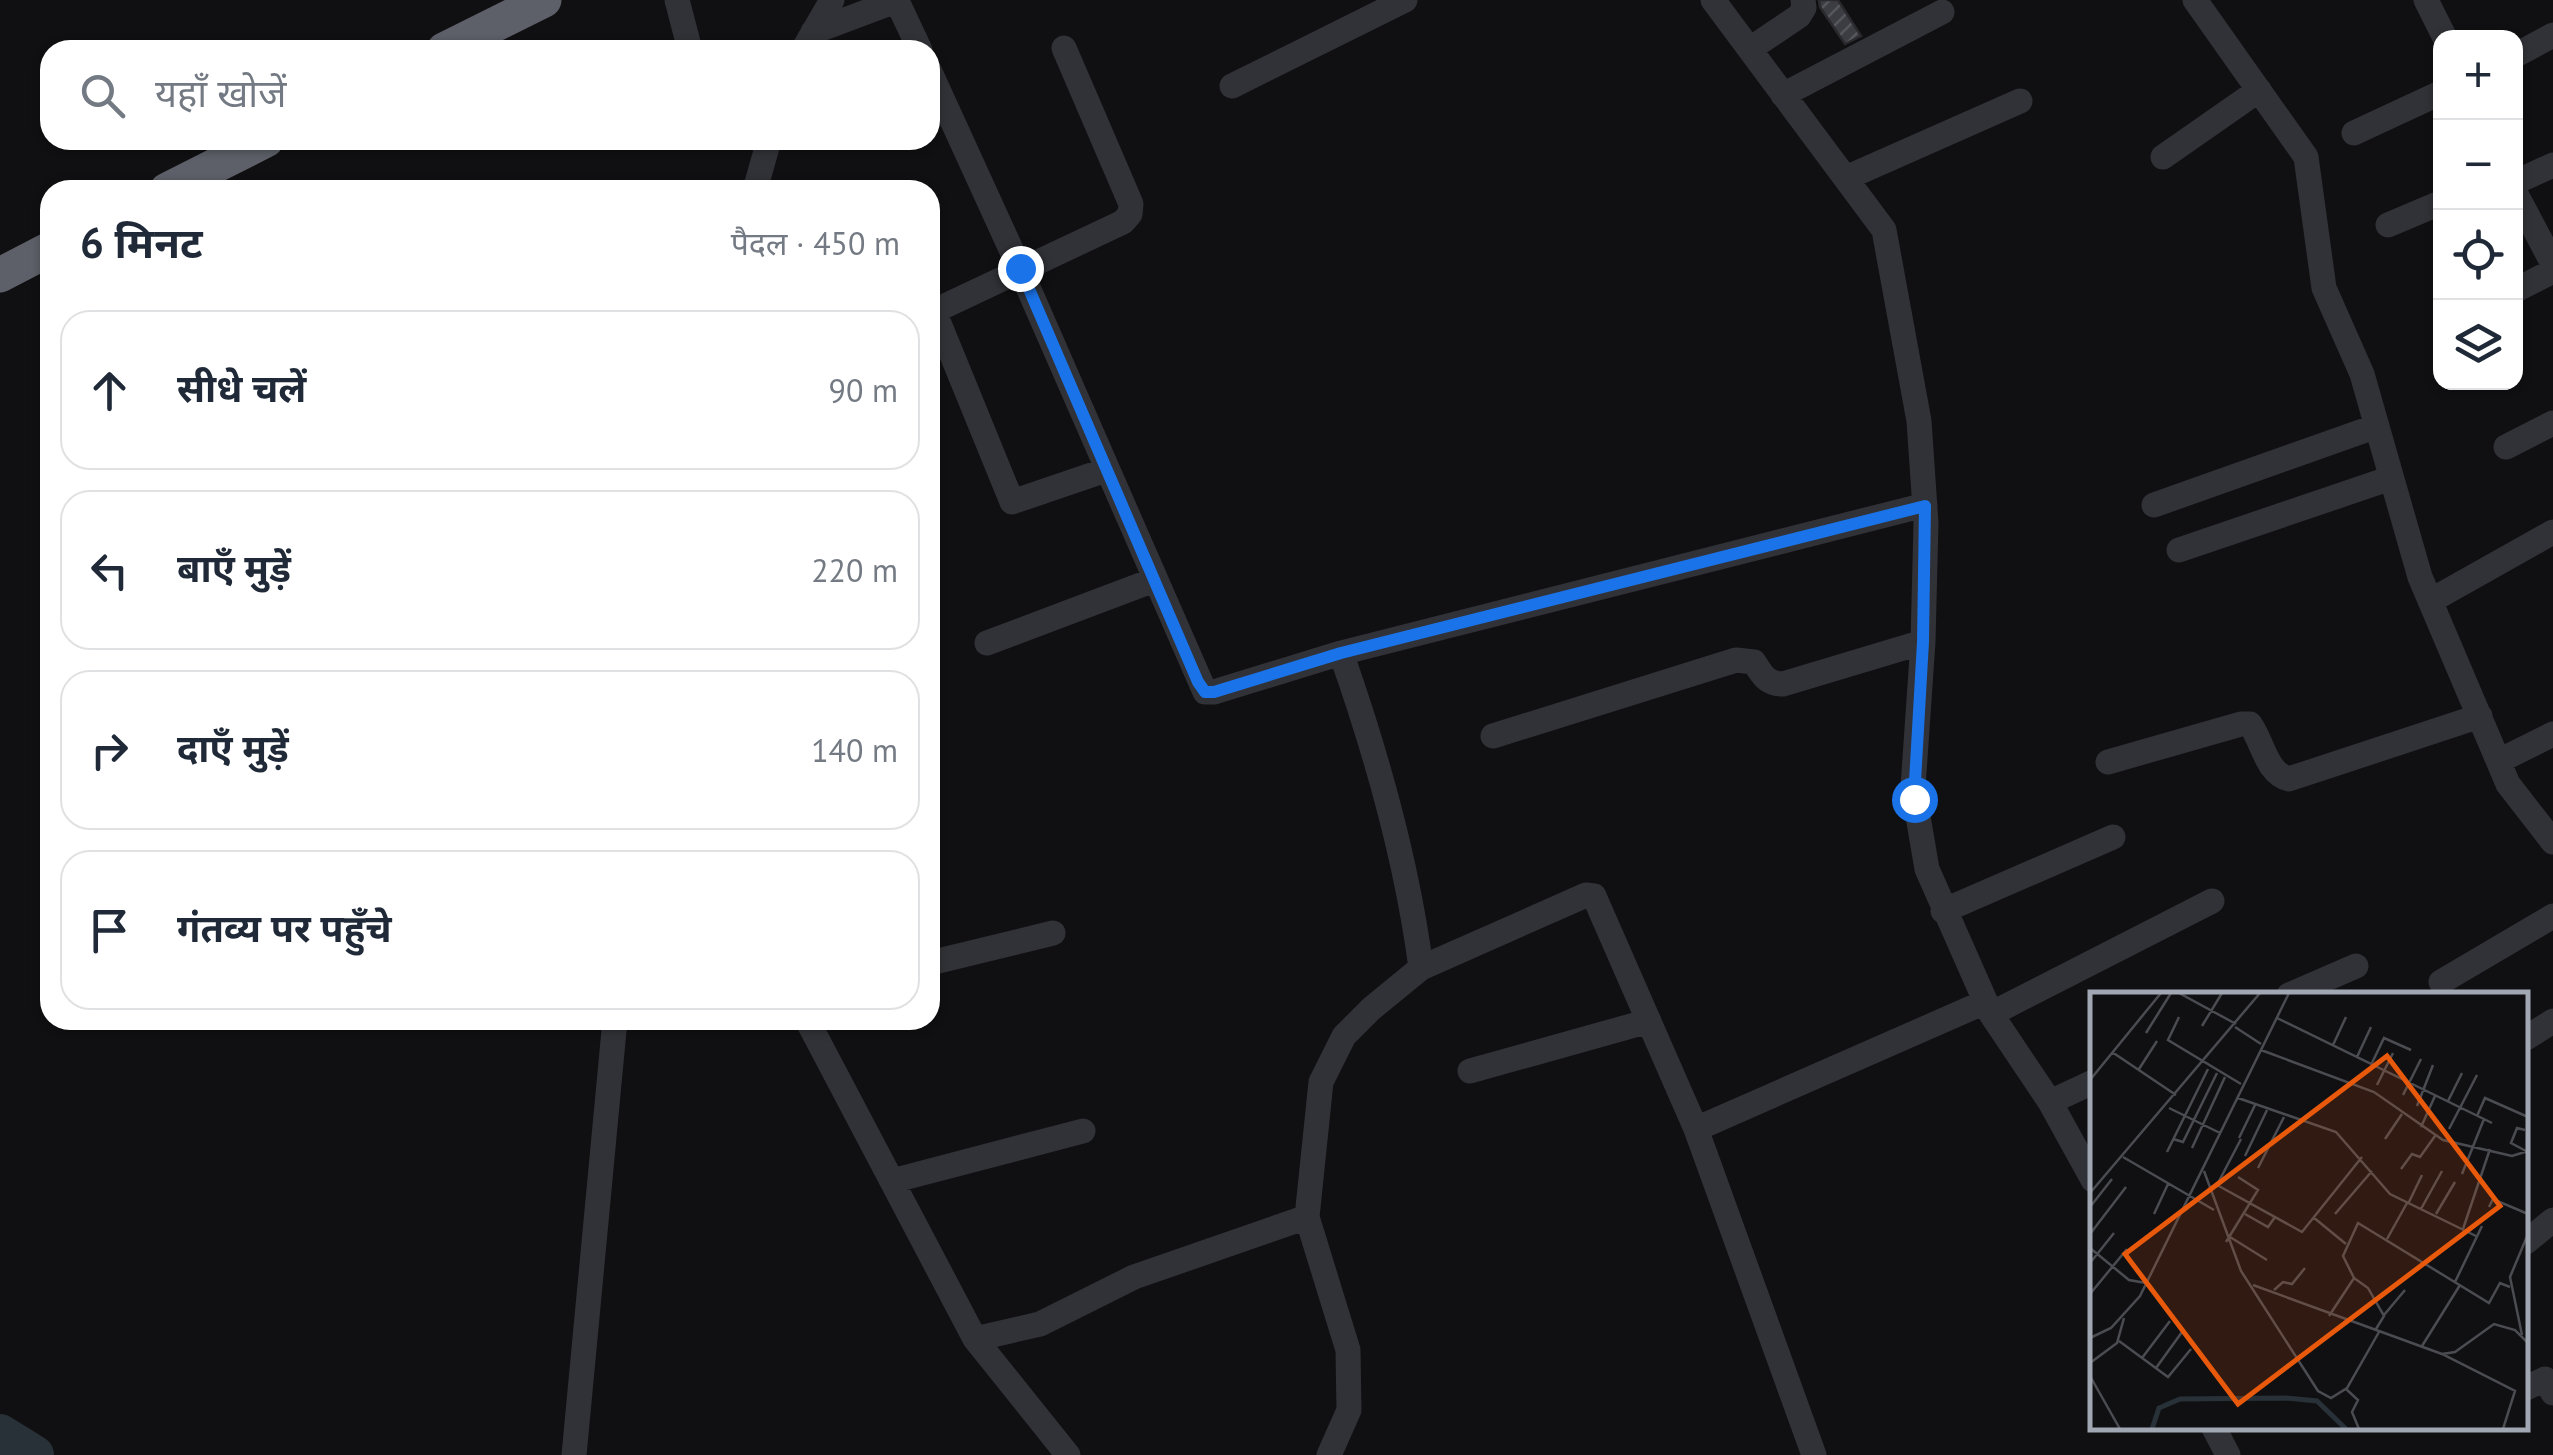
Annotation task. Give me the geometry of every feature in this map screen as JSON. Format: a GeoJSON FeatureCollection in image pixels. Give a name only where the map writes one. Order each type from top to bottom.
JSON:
{"type":"FeatureCollection","features":[{"type":"Feature","properties":{"kind":"highway"},"geometry":{"type":"LineString","coordinates":[[464,40],[544,0]]}},
{"type":"Feature","properties":{"kind":"highway"},"geometry":{"type":"LineString","coordinates":[[187,180],[246,150]]}},
{"type":"Feature","properties":{"kind":"highway"},"geometry":{"type":"LineString","coordinates":[[0,275],[40,254]]}},
{"type":"Feature","properties":{"kind":"street"},"geometry":{"type":"LineString","coordinates":[[677,0],[687,40]]}},
{"type":"Feature","properties":{"kind":"street"},"geometry":{"type":"LineString","coordinates":[[809,40],[832,0]]}},
{"type":"Feature","properties":{"kind":"street"},"geometry":{"type":"LineString","coordinates":[[810,40],[898,0],[916,40]]}},
{"type":"Feature","properties":{"kind":"street"},"geometry":{"type":"LineString","coordinates":[[1232,86],[1405,0]]}},
{"type":"Feature","properties":{"kind":"street"},"geometry":{"type":"LineString","coordinates":[[1713,0],[1884,230],[1919,422],[1925,506],[1923,642],[1914,799],[1927,869],[1988,1008],[2050,1102],[2090,1175]]}},
{"type":"Feature","properties":{"kind":"street"},"geometry":{"type":"LineString","coordinates":[[1750,49],[1799,16],[1803,0]]}},
{"type":"Feature","properties":{"kind":"street"},"geometry":{"type":"LineString","coordinates":[[2195,0],[2306,157],[2324,288],[2362,374],[2420,577],[2508,784],[2553,842]]}},
{"type":"Feature","properties":{"kind":"street"},"geometry":{"type":"LineString","coordinates":[[2426,0],[2441,30]]}},
{"type":"Feature","properties":{"kind":"street"},"geometry":{"type":"LineString","coordinates":[[1783,96],[1942,12]]}},
{"type":"Feature","properties":{"kind":"street"},"geometry":{"type":"LineString","coordinates":[[2523,51],[2553,36]]}},
{"type":"Feature","properties":{"kind":"street"},"geometry":{"type":"LineString","coordinates":[[940,308],[1123,222],[1130,214],[1131,204],[1064,48]]}},
{"type":"Feature","properties":{"kind":"street"},"geometry":{"type":"LineString","coordinates":[[2163,157],[2259,90]]}},
{"type":"Feature","properties":{"kind":"street"},"geometry":{"type":"LineString","coordinates":[[940,94],[1205,692],[1341,653],[1925,506]]}},
{"type":"Feature","properties":{"kind":"street"},"geometry":{"type":"LineString","coordinates":[[2354,133],[2433,96]]}},
{"type":"Feature","properties":{"kind":"street"},"geometry":{"type":"LineString","coordinates":[[1846,178],[2020,100]]}},
{"type":"Feature","properties":{"kind":"street"},"geometry":{"type":"LineString","coordinates":[[757,180],[761,150]]}},
{"type":"Feature","properties":{"kind":"street"},"geometry":{"type":"LineString","coordinates":[[2523,179],[2553,165]]}},
{"type":"Feature","properties":{"kind":"street"},"geometry":{"type":"LineString","coordinates":[[2388,225],[2433,206]]}},
{"type":"Feature","properties":{"kind":"street"},"geometry":{"type":"LineString","coordinates":[[2523,208],[2553,268],[2523,286]]}},
{"type":"Feature","properties":{"kind":"street"},"geometry":{"type":"LineString","coordinates":[[940,332],[1006,496],[1012,502],[1106,470]]}},
{"type":"Feature","properties":{"kind":"street"},"geometry":{"type":"LineString","coordinates":[[2506,447],[2553,423]]}},
{"type":"Feature","properties":{"kind":"street"},"geometry":{"type":"LineString","coordinates":[[2154,505],[2377,426]]}},
{"type":"Feature","properties":{"kind":"street"},"geometry":{"type":"LineString","coordinates":[[2178,550],[2392,478]]}},
{"type":"Feature","properties":{"kind":"street"},"geometry":{"type":"LineString","coordinates":[[2432,600],[2553,532]]}},
{"type":"Feature","properties":{"kind":"street"},"geometry":{"type":"LineString","coordinates":[[987,643],[1154,580]]}},
{"type":"Feature","properties":{"kind":"street"},"geometry":{"type":"LineString","coordinates":[[1493,736],[1736,660],[1754,662],[1765,678],[1773,684],[1783,684],[1923,642]]}},
{"type":"Feature","properties":{"kind":"street"},"geometry":{"type":"LineString","coordinates":[[1341,653],[1368,730],[1414,912],[1421,968]]}},
{"type":"Feature","properties":{"kind":"street"},"geometry":{"type":"LineString","coordinates":[[2108,762],[2250,724],[2273,769],[2289,779],[2480,716]]}},
{"type":"Feature","properties":{"kind":"street"},"geometry":{"type":"LineString","coordinates":[[2499,761],[2553,734]]}},
{"type":"Feature","properties":{"kind":"street"},"geometry":{"type":"LineString","coordinates":[[1943,911],[2112,837]]}},
{"type":"Feature","properties":{"kind":"street"},"geometry":{"type":"LineString","coordinates":[[1329,1455],[1348,1410],[1348,1350],[1307,1216],[1321,1082],[1344,1036],[1371,1008],[1421,968],[1586,896],[1594,896],[1696,1129],[1814,1455]]}},
{"type":"Feature","properties":{"kind":"street"},"geometry":{"type":"LineString","coordinates":[[1696,1129],[1988,1008],[2212,901]]}},
{"type":"Feature","properties":{"kind":"street"},"geometry":{"type":"LineString","coordinates":[[2441,982],[2553,916]]}},
{"type":"Feature","properties":{"kind":"street"},"geometry":{"type":"LineString","coordinates":[[940,961],[1054,933]]}},
{"type":"Feature","properties":{"kind":"street"},"geometry":{"type":"LineString","coordinates":[[2297,992],[2356,966]]}},
{"type":"Feature","properties":{"kind":"street"},"geometry":{"type":"LineString","coordinates":[[1470,1071],[1650,1021]]}},
{"type":"Feature","properties":{"kind":"street"},"geometry":{"type":"LineString","coordinates":[[2528,1037],[2553,1021]]}},
{"type":"Feature","properties":{"kind":"street"},"geometry":{"type":"LineString","coordinates":[[574,1455],[614,1030]]}},
{"type":"Feature","properties":{"kind":"street"},"geometry":{"type":"LineString","coordinates":[[812,1030],[975,1339],[1068,1455]]}},
{"type":"Feature","properties":{"kind":"street"},"geometry":{"type":"LineString","coordinates":[[2050,1102],[2090,1083]]}},
{"type":"Feature","properties":{"kind":"street"},"geometry":{"type":"LineString","coordinates":[[892,1181],[1082,1131]]}},
{"type":"Feature","properties":{"kind":"street"},"geometry":{"type":"LineString","coordinates":[[975,1339],[1040,1324],[1134,1277],[1307,1216]]}},
{"type":"Feature","properties":{"kind":"street"},"geometry":{"type":"LineString","coordinates":[[2528,1240],[2553,1220]]}},
{"type":"Feature","properties":{"kind":"street"},"geometry":{"type":"LineString","coordinates":[[2528,1387],[2545,1378],[2553,1393]]}},
{"type":"Feature","properties":{"kind":"street"},"geometry":{"type":"LineString","coordinates":[[2215,1430],[2228,1455]]}},
{"type":"Feature","properties":{"kind":"building"},"geometry":{"type":"Polygon","coordinates":[[[1819,0],[1838,0],[1861,36],[1845,44],[1819,0]]]}},
{"type":"Feature","properties":{"kind":"waterway"},"geometry":{"type":"LineString","coordinates":[[0,1434],[34,1455]]}},
{"type":"Feature","properties":{"kind":"route"},"geometry":{"type":"LineString","coordinates":[[1020,268],[1205,692],[1341,653],[1925,506],[1923,642],[1914,799]]}}]}
